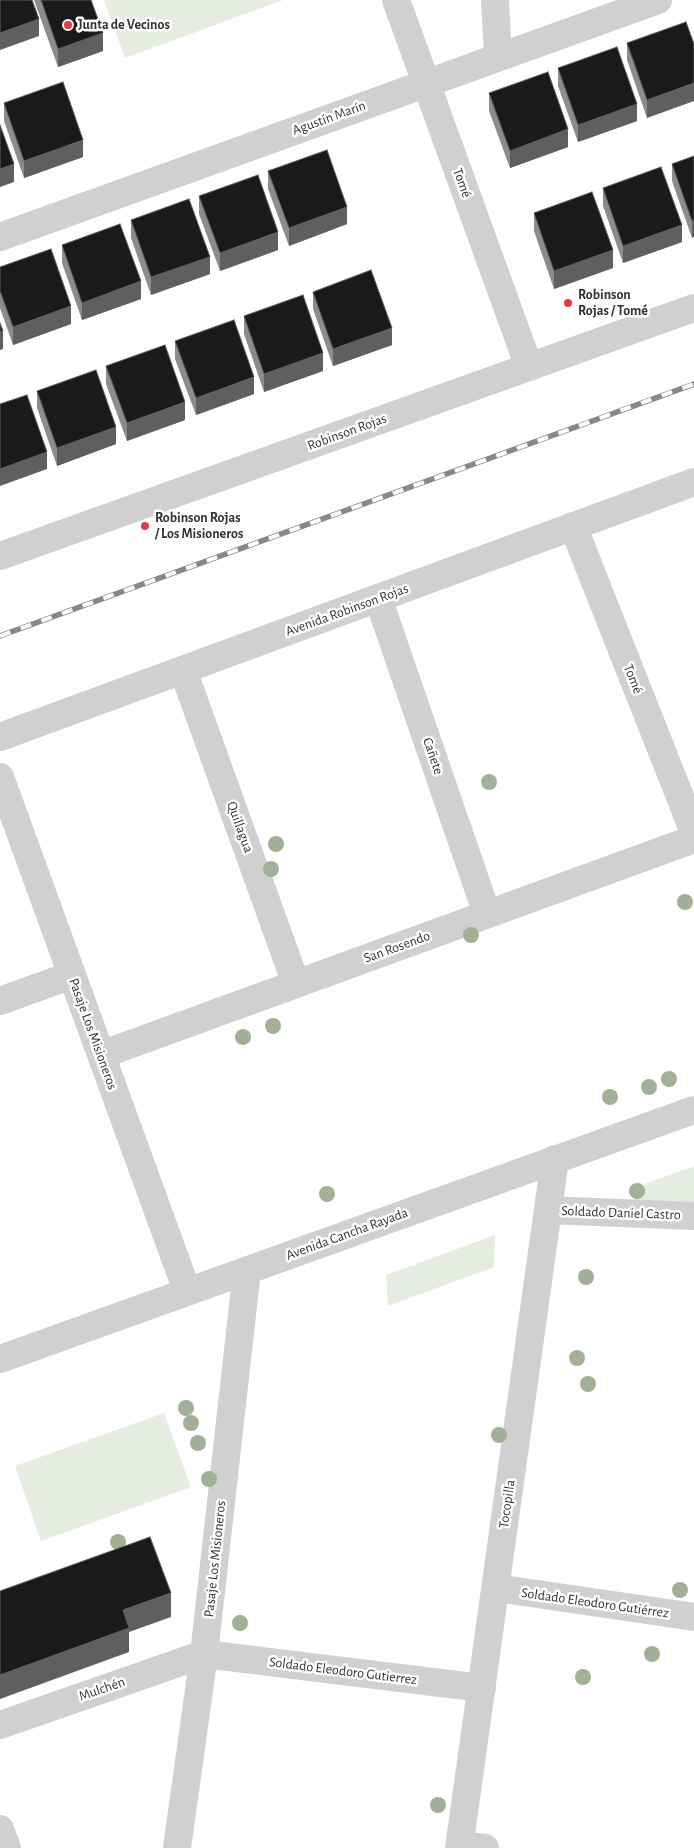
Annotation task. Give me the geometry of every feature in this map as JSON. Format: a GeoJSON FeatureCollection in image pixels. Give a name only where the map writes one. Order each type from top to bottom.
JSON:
{"type":"FeatureCollection","features":[{"type":"Feature","properties":{"kind":"street","name":"Tomé"},"geometry":{"type":"LineString","coordinates":[[396,0],[529,367]]}},
{"type":"Feature","properties":{"kind":"street"},"geometry":{"type":"LineString","coordinates":[[496,0],[498,57]]}},
{"type":"Feature","properties":{"kind":"street","name":"Agustín Marín"},"geometry":{"type":"LineString","coordinates":[[0,237],[658,0]]}},
{"type":"Feature","properties":{"kind":"street","name":"Robinson Rojas"},"geometry":{"type":"LineString","coordinates":[[0,556],[694,308]]}},
{"type":"Feature","properties":{"kind":"street","name":"Avenida Robinson Rojas"},"geometry":{"type":"LineString","coordinates":[[0,737],[694,482]]}},
{"type":"Feature","properties":{"kind":"street","name":"Tomé"},"geometry":{"type":"LineString","coordinates":[[573,526],[694,832]]}},
{"type":"Feature","properties":{"kind":"street","name":"Cañete"},"geometry":{"type":"LineString","coordinates":[[378,598],[487,914]]}},
{"type":"Feature","properties":{"kind":"street","name":"Quillagua"},"geometry":{"type":"LineString","coordinates":[[183,670],[296,984]]}},
{"type":"Feature","properties":{"kind":"street","name":"Pasaje Los Misioneros"},"geometry":{"type":"LineString","coordinates":[[0,777],[187,1292]]}},
{"type":"Feature","properties":{"kind":"street","name":"San Rosendo"},"geometry":{"type":"LineString","coordinates":[[101,1055],[694,839]]}},
{"type":"Feature","properties":{"kind":"street"},"geometry":{"type":"LineString","coordinates":[[0,1001],[72,975]]}},
{"type":"Feature","properties":{"kind":"street","name":"Avenida Cancha Rayada"},"geometry":{"type":"LineString","coordinates":[[0,1359],[694,1110]]}},
{"type":"Feature","properties":{"kind":"street","name":"Tocopilla"},"geometry":{"type":"LineString","coordinates":[[468,1847],[482,1688],[555,1159]]}},
{"type":"Feature","properties":{"kind":"street","name":"Soldado Daniel Castro"},"geometry":{"type":"LineString","coordinates":[[548,1210],[694,1216]]}},
{"type":"Feature","properties":{"kind":"street","name":"Pasaje Los Misioneros"},"geometry":{"type":"LineString","coordinates":[[177,1848],[204,1654],[247,1270]]}},
{"type":"Feature","properties":{"kind":"street","name":"Soldado Eleodoro Gutiérrez"},"geometry":{"type":"LineString","coordinates":[[496,1588],[694,1617]]}},
{"type":"Feature","properties":{"kind":"street","name":"Soldado Eleodoro Gutierrez"},"geometry":{"type":"LineString","coordinates":[[204,1654],[482,1688]]}},
{"type":"Feature","properties":{"kind":"street","name":"Mulchén"},"geometry":{"type":"LineString","coordinates":[[0,1725],[204,1654]]}},
{"type":"Feature","properties":{"kind":"street"},"geometry":{"type":"LineString","coordinates":[[0,1830],[7,1848]]}},
{"type":"Feature","properties":{"kind":"shaded area"},"geometry":{"type":"Polygon","coordinates":[[[104,0],[283,0],[125,58],[104,0]]]}},
{"type":"Feature","properties":{"kind":"shaded area"},"geometry":{"type":"Polygon","coordinates":[[[694,1166],[694,1205],[638,1202],[630,1195],[639,1186],[694,1166]]]}},
{"type":"Feature","properties":{"kind":"shaded area"},"geometry":{"type":"Polygon","coordinates":[[[495,1235],[494,1267],[388,1306],[386,1275],[495,1235]]]}},
{"type":"Feature","properties":{"kind":"shaded area"},"geometry":{"type":"Polygon","coordinates":[[[164,1413],[191,1487],[41,1541],[15,1466],[164,1413]]]}},
{"type":"Feature","properties":{"kind":"building"},"geometry":{"type":"Polygon","coordinates":[[[0,0],[32,0],[39,19],[0,33],[0,0]]]}},
{"type":"Feature","properties":{"kind":"building","name":"Junta de Vecinos"},"geometry":{"type":"Polygon","coordinates":[[[41,0],[91,0],[103,33],[58,49],[41,0]]]}},
{"type":"Feature","properties":{"kind":"building"},"geometry":{"type":"Polygon","coordinates":[[[686,22],[694,44],[694,83],[647,100],[627,43],[686,22]]]}},
{"type":"Feature","properties":{"kind":"building"},"geometry":{"type":"Polygon","coordinates":[[[617,47],[637,104],[578,125],[558,68],[617,47]]]}},
{"type":"Feature","properties":{"kind":"building"},"geometry":{"type":"Polygon","coordinates":[[[548,72],[568,129],[510,151],[489,93],[548,72]]]}},
{"type":"Feature","properties":{"kind":"building"},"geometry":{"type":"Polygon","coordinates":[[[63,82],[83,140],[24,161],[4,103],[63,82]]]}},
{"type":"Feature","properties":{"kind":"building"},"geometry":{"type":"Polygon","coordinates":[[[0,125],[14,164],[0,169],[0,125]]]}},
{"type":"Feature","properties":{"kind":"building"},"geometry":{"type":"Polygon","coordinates":[[[327,150],[347,207],[289,228],[268,171],[327,150]]]}},
{"type":"Feature","properties":{"kind":"building"},"geometry":{"type":"Polygon","coordinates":[[[694,156],[694,220],[692,221],[672,164],[694,156]]]}},
{"type":"Feature","properties":{"kind":"building"},"geometry":{"type":"Polygon","coordinates":[[[661,167],[682,225],[623,246],[603,188],[661,167]]]}},
{"type":"Feature","properties":{"kind":"building"},"geometry":{"type":"Polygon","coordinates":[[[258,175],[278,232],[220,253],[199,196],[258,175]]]}},
{"type":"Feature","properties":{"kind":"building"},"geometry":{"type":"Polygon","coordinates":[[[592,192],[613,250],[554,271],[534,213],[592,192]]]}},
{"type":"Feature","properties":{"kind":"building"},"geometry":{"type":"Polygon","coordinates":[[[189,199],[210,257],[151,277],[131,220],[189,199]]]}},
{"type":"Feature","properties":{"kind":"building"},"geometry":{"type":"Polygon","coordinates":[[[120,224],[141,281],[82,303],[62,245],[120,224]]]}},
{"type":"Feature","properties":{"kind":"building"},"geometry":{"type":"Polygon","coordinates":[[[51,249],[71,306],[13,327],[0,291],[0,267],[51,249]]]}},
{"type":"Feature","properties":{"kind":"building"},"geometry":{"type":"Polygon","coordinates":[[[371,270],[392,328],[333,349],[313,292],[371,270]]]}},
{"type":"Feature","properties":{"kind":"building"},"geometry":{"type":"Polygon","coordinates":[[[303,295],[323,353],[264,374],[244,316],[303,295]]]}},
{"type":"Feature","properties":{"kind":"building"},"geometry":{"type":"Polygon","coordinates":[[[234,320],[254,377],[196,398],[175,341],[234,320]]]}},
{"type":"Feature","properties":{"kind":"building"},"geometry":{"type":"Polygon","coordinates":[[[165,345],[185,402],[127,423],[106,366],[165,345]]]}},
{"type":"Feature","properties":{"kind":"building"},"geometry":{"type":"Polygon","coordinates":[[[96,370],[116,427],[57,448],[37,391],[96,370]]]}},
{"type":"Feature","properties":{"kind":"building"},"geometry":{"type":"Polygon","coordinates":[[[27,395],[47,452],[0,469],[0,404],[27,395]]]}},
{"type":"Feature","properties":{"kind":"building"},"geometry":{"type":"Polygon","coordinates":[[[150,1537],[171,1593],[123,1610],[129,1628],[0,1675],[0,1591],[150,1537]]]}},
{"type":"Feature","properties":{"kind":"railway"},"geometry":{"type":"LineString","coordinates":[[0,636],[694,384]]}},
{"type":"Feature","properties":{"kind":"place","name":"Junta de Vecinos"},"geometry":{"type":"Point","coordinates":[68,25]}},
{"type":"Feature","properties":{"kind":"place","name":"Robinson Rojas / Tomé"},"geometry":{"type":"Point","coordinates":[568,303]}},
{"type":"Feature","properties":{"kind":"place","name":"Robinson Rojas / Los Misioneros"},"geometry":{"type":"Point","coordinates":[145,526]}}]}
